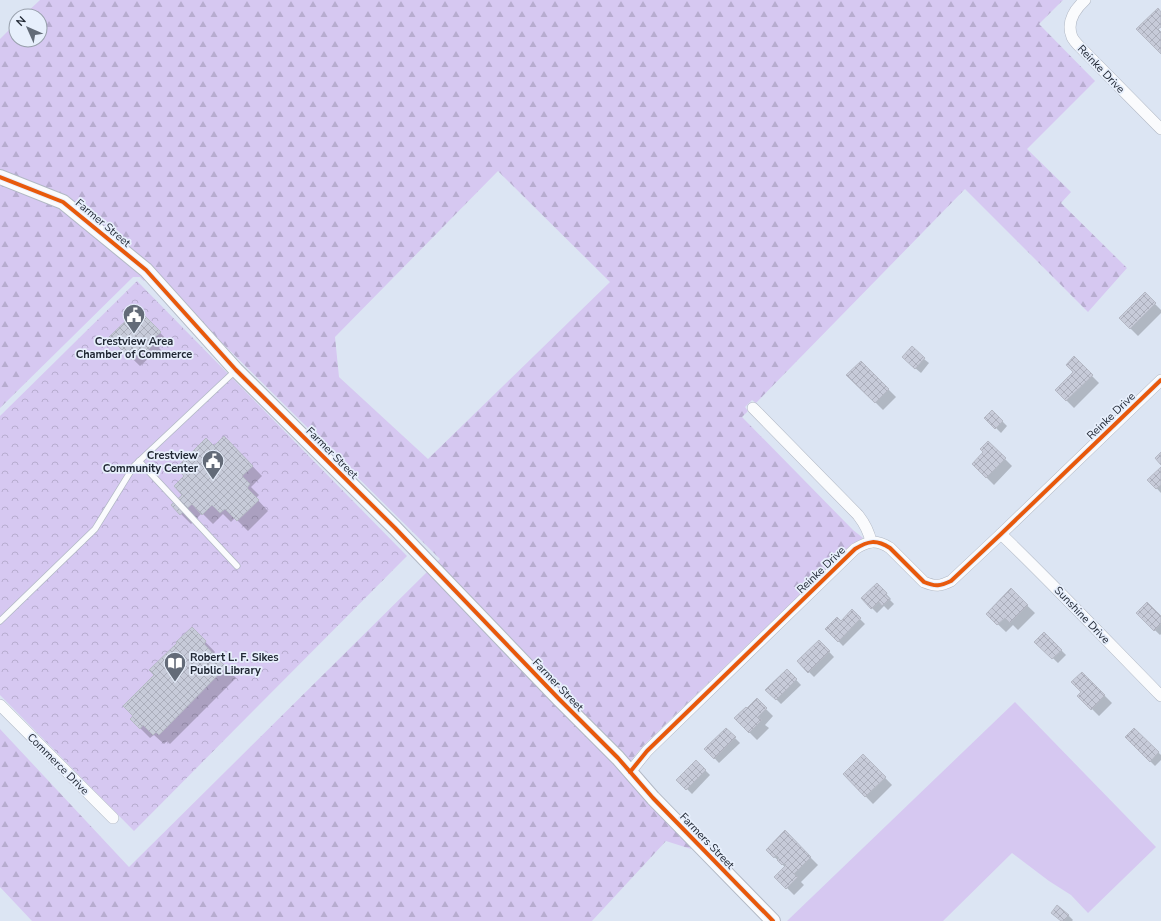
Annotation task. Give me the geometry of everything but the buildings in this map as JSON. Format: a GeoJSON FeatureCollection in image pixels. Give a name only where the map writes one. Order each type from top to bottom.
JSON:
{"type":"FeatureCollection","features":[{"type":"Feature","properties":{"kind":"street","name":"Reinke Drive"},"geometry":{"type":"LineString","coordinates":[[1085,0],[1072,16],[1070,25],[1072,38],[1080,48],[1161,129]]}},
{"type":"Feature","properties":{"kind":"street","name":"Farmer Street"},"geometry":{"type":"LineString","coordinates":[[0,177],[63,202],[146,270],[236,370],[395,528],[630,772]]}},
{"type":"Feature","properties":{"kind":"street","name":"Reinke Drive"},"geometry":{"type":"LineString","coordinates":[[630,772],[647,751],[855,549],[871,542],[883,543],[890,548],[924,582],[931,585],[942,585],[951,581],[1161,381]]}},
{"type":"Feature","properties":{"kind":"street"},"geometry":{"type":"LineString","coordinates":[[753,408],[858,515],[864,522],[869,532],[871,542]]}},
{"type":"Feature","properties":{"kind":"street","name":"Sunshine Drive"},"geometry":{"type":"LineString","coordinates":[[1002,534],[1161,696]]}},
{"type":"Feature","properties":{"kind":"street","name":"Commerce Drive"},"geometry":{"type":"LineString","coordinates":[[1,709],[113,818]]}},
{"type":"Feature","properties":{"kind":"street","name":"Farmers Street"},"geometry":{"type":"LineString","coordinates":[[630,772],[653,798],[773,921]]}},
{"type":"Feature","properties":{"kind":"lane"},"geometry":{"type":"LineString","coordinates":[[0,621],[95,529],[134,466],[236,370]]}},
{"type":"Feature","properties":{"kind":"lane"},"geometry":{"type":"LineString","coordinates":[[139,461],[237,566]]}},
{"type":"Feature","properties":{"kind":"green space"},"geometry":{"type":"Polygon","coordinates":[[[40,0],[1063,0],[1039,24],[1095,81],[1027,149],[1071,192],[1061,203],[1127,268],[1088,312],[965,189],[756,403],[752,400],[745,407],[748,411],[742,417],[853,530],[863,538],[851,545],[643,746],[629,763],[436,563],[440,559],[200,321],[65,196],[0,171],[0,39],[8,31],[8,48],[48,48],[48,8],[32,8],[40,0]],[[498,171],[335,337],[339,377],[428,459],[610,282],[498,171]]]}},
{"type":"Feature","properties":{"kind":"green space"},"geometry":{"type":"Polygon","coordinates":[[[0,183],[61,207],[146,279],[144,281],[140,277],[133,277],[0,408],[0,183]]]}},
{"type":"Feature","properties":{"kind":"green space"},"geometry":{"type":"Polygon","coordinates":[[[137,281],[407,556],[134,831],[0,695],[0,416],[137,281]]]}},
{"type":"Feature","properties":{"kind":"green space"},"geometry":{"type":"Polygon","coordinates":[[[428,571],[614,762],[693,847],[691,849],[666,841],[592,921],[32,921],[0,887],[0,729],[129,867],[428,571]]]}},
{"type":"Feature","properties":{"kind":"green space"},"geometry":{"type":"Polygon","coordinates":[[[1015,702],[1156,847],[1088,913],[1071,895],[1049,881],[1012,853],[943,921],[787,921],[1015,702]]]}},
{"type":"Feature","properties":{"kind":"cycle path"},"geometry":{"type":"LineString","coordinates":[[0,177],[63,202],[146,270],[236,370],[395,528],[559,699],[618,758],[653,798],[773,921]]}},
{"type":"Feature","properties":{"kind":"cycle path"},"geometry":{"type":"LineString","coordinates":[[630,772],[647,751],[855,549],[872,542],[880,543],[890,548],[924,582],[932,585],[938,585],[951,581],[1161,380]]}},
{"type":"Feature","properties":{"kind":"place","name":"Crestview Area Chamber of Commerce"},"geometry":{"type":"Point","coordinates":[134,334]}},
{"type":"Feature","properties":{"kind":"place","name":"Crestview Community Center"},"geometry":{"type":"Point","coordinates":[213,480]}},
{"type":"Feature","properties":{"kind":"place","name":"Robert L. F. Sikes Public Library"},"geometry":{"type":"Point","coordinates":[175,682]}}]}
